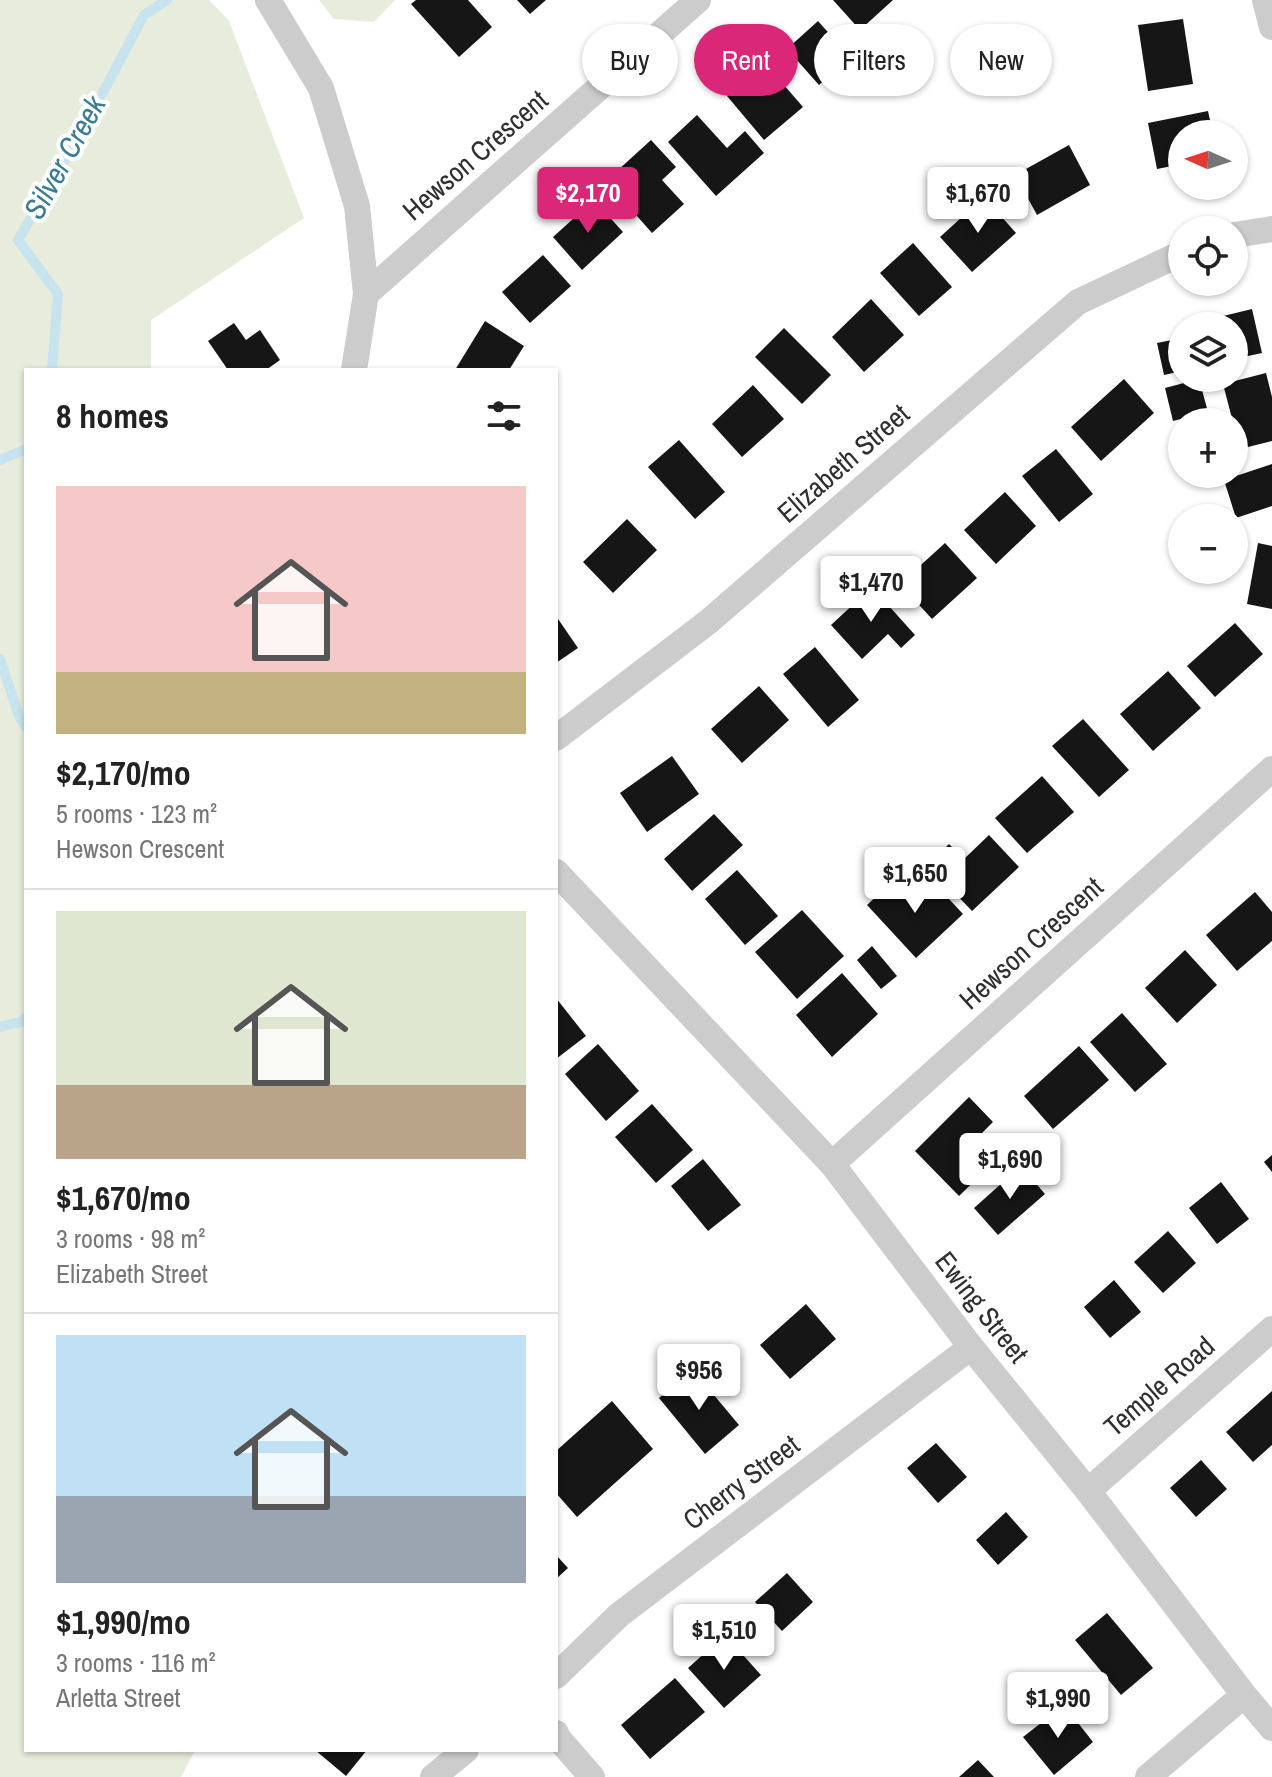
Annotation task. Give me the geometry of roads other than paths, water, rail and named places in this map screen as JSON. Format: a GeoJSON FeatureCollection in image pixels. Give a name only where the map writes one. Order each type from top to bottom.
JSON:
{"type":"FeatureCollection","features":[{"type":"Feature","properties":{"kind":"street"},"geometry":{"type":"LineString","coordinates":[[268,0],[321,88],[357,206],[366,294],[354,368]]}},
{"type":"Feature","properties":{"kind":"street","name":"Hewson Crescent"},"geometry":{"type":"LineString","coordinates":[[366,294],[698,0]]}},
{"type":"Feature","properties":{"kind":"street"},"geometry":{"type":"LineString","coordinates":[[1265,0],[1272,27]]}},
{"type":"Feature","properties":{"kind":"street"},"geometry":{"type":"LineString","coordinates":[[1248,233],[1272,229]]}},
{"type":"Feature","properties":{"kind":"street","name":"Elizabeth Street"},"geometry":{"type":"LineString","coordinates":[[558,736],[708,622],[1078,302],[1168,260]]}},
{"type":"Feature","properties":{"kind":"street","name":"Hewson Crescent"},"geometry":{"type":"LineString","coordinates":[[832,1164],[1272,769]]}},
{"type":"Feature","properties":{"kind":"street","name":"Ewing Street"},"geometry":{"type":"LineString","coordinates":[[558,874],[832,1164],[971,1347],[1088,1491],[1272,1728]]}},
{"type":"Feature","properties":{"kind":"street","name":"Temple Road"},"geometry":{"type":"LineString","coordinates":[[1088,1491],[1272,1329]]}},
{"type":"Feature","properties":{"kind":"street","name":"Cherry Street"},"geometry":{"type":"LineString","coordinates":[[558,1674],[619,1615],[971,1347]]}},
{"type":"Feature","properties":{"kind":"street"},"geometry":{"type":"LineString","coordinates":[[1148,1777],[1244,1695]]}},
{"type":"Feature","properties":{"kind":"street"},"geometry":{"type":"LineString","coordinates":[[558,1738],[592,1777]]}},
{"type":"Feature","properties":{"kind":"street"},"geometry":{"type":"LineString","coordinates":[[433,1777],[464,1752]]}},
{"type":"Feature","properties":{"kind":"waterway","name":"Silver Creek"},"geometry":{"type":"LineString","coordinates":[[52,368],[58,294],[18,240],[90,117],[144,15],[167,0]]}},
{"type":"Feature","properties":{"kind":"waterway","name":"Silver Creek"},"geometry":{"type":"LineString","coordinates":[[0,460],[24,450]]}},
{"type":"Feature","properties":{"kind":"waterway","name":"Silver Creek"},"geometry":{"type":"LineString","coordinates":[[0,659],[24,724]]}},
{"type":"Feature","properties":{"kind":"waterway","name":"Silver Creek"},"geometry":{"type":"LineString","coordinates":[[0,1027],[24,1019]]}}]}
